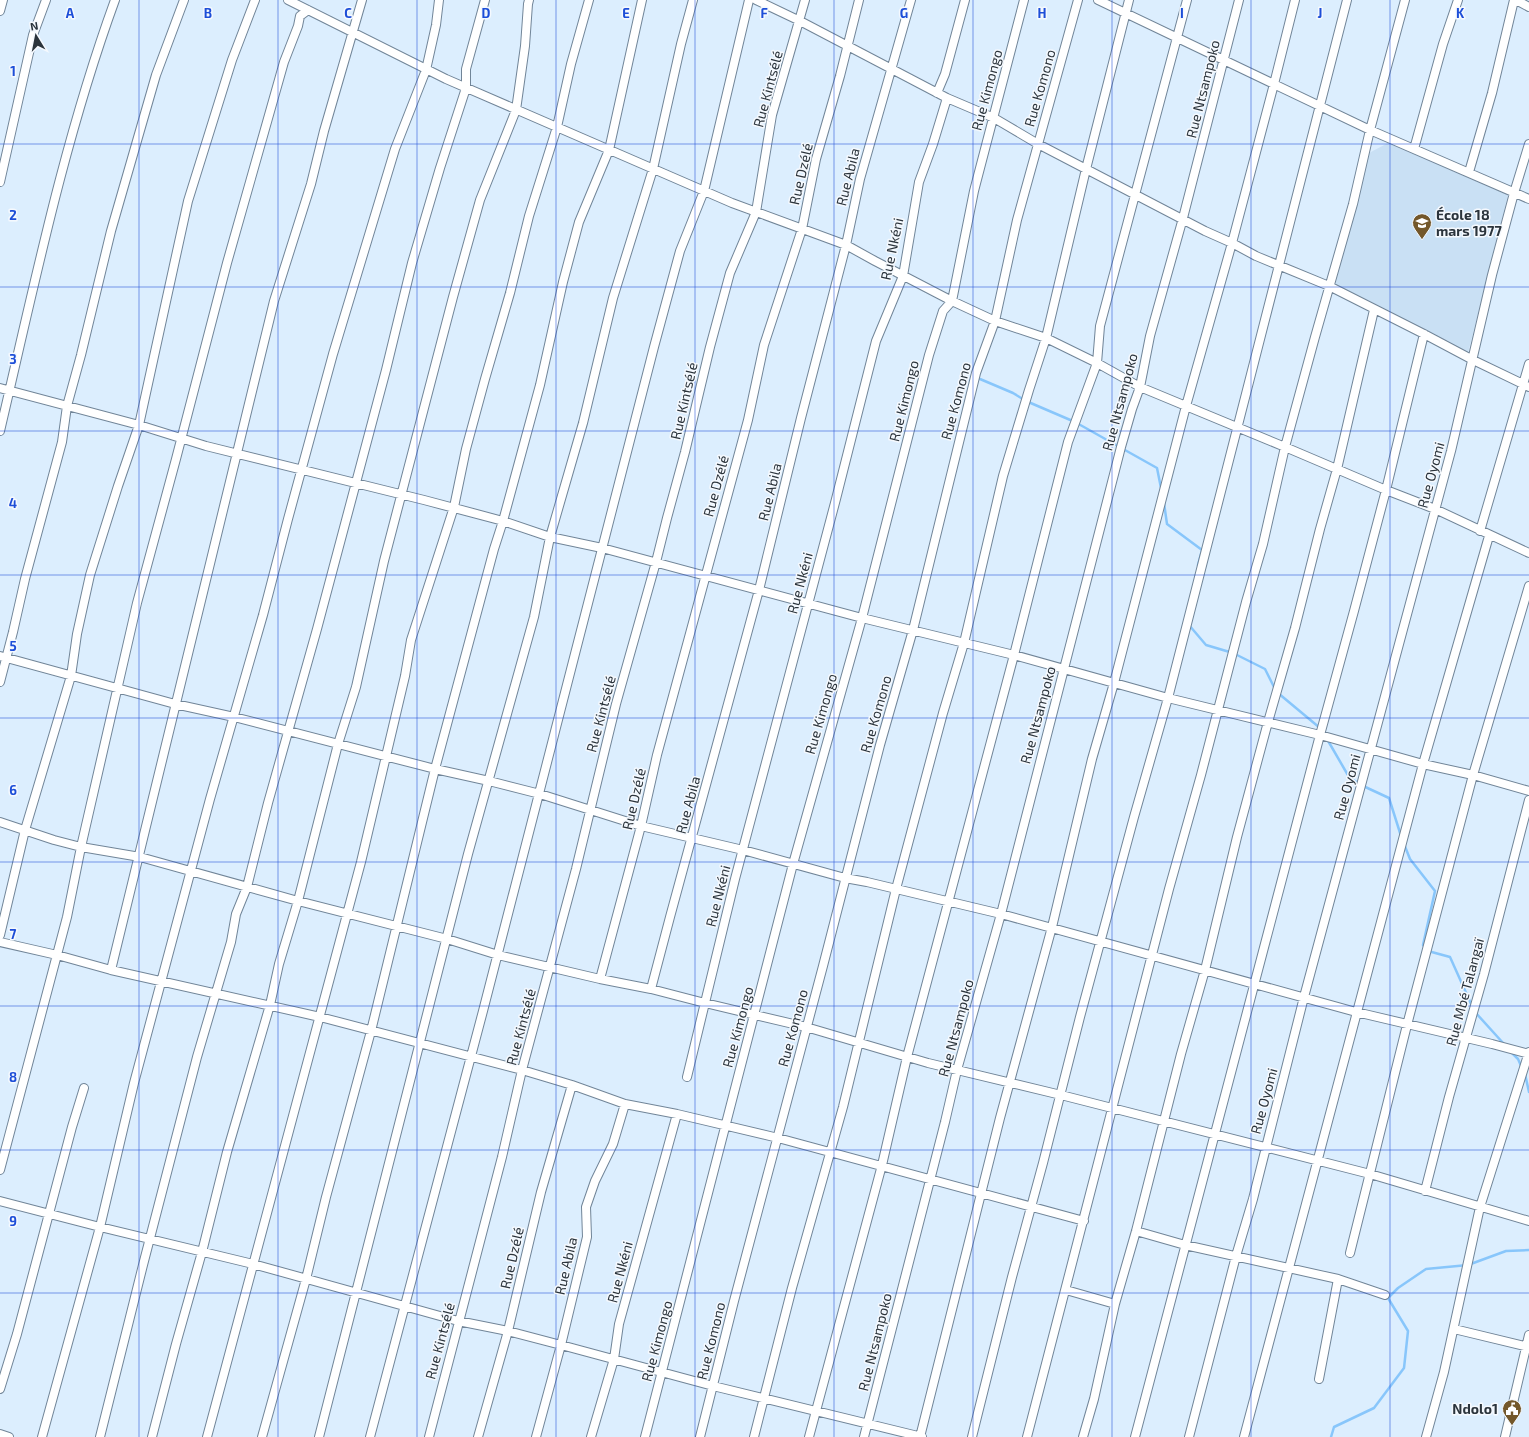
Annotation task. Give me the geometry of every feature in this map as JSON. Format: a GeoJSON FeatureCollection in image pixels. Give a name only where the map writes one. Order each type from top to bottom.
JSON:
{"type":"FeatureCollection","features":[{"type":"Feature","properties":{"kind":"street"},"geometry":{"type":"LineString","coordinates":[[0,11],[3,0]]}},
{"type":"Feature","properties":{"kind":"street"},"geometry":{"type":"LineString","coordinates":[[0,182],[32,35],[46,0]]}},
{"type":"Feature","properties":{"kind":"street"},"geometry":{"type":"LineString","coordinates":[[0,431],[50,214],[85,87],[115,0]]}},
{"type":"Feature","properties":{"kind":"street"},"geometry":{"type":"LineString","coordinates":[[0,682],[3,657],[62,442],[67,406],[111,231],[156,75],[184,0]]}},
{"type":"Feature","properties":{"kind":"street"},"geometry":{"type":"LineString","coordinates":[[0,935],[25,830],[71,676],[77,634],[90,575],[139,425],[188,201],[232,60],[255,0]]}},
{"type":"Feature","properties":{"kind":"street"},"geometry":{"type":"LineString","coordinates":[[288,0],[426,70],[466,88],[704,191],[846,245],[952,301],[996,320],[1046,338],[1097,363],[1140,387],[1435,509],[1489,536],[1529,553]]}},
{"type":"Feature","properties":{"kind":"street"},"geometry":{"type":"LineString","coordinates":[[112,970],[140,857],[175,704],[238,454],[274,301],[311,184],[324,131],[362,0]]}},
{"type":"Feature","properties":{"kind":"street"},"geometry":{"type":"LineString","coordinates":[[42,1437],[100,1227],[123,1127],[210,799],[234,717],[333,354],[394,149],[426,70],[436,25],[439,0]]}},
{"type":"Feature","properties":{"kind":"street"},"geometry":{"type":"LineString","coordinates":[[100,1437],[150,1239],[215,993],[231,942],[236,914],[246,886],[289,731],[354,482],[386,370],[412,263],[440,168],[466,88],[466,69],[485,0]]}},
{"type":"Feature","properties":{"kind":"street"},"geometry":{"type":"LineString","coordinates":[[152,1437],[202,1252],[227,1152],[270,1005],[279,964],[298,901],[338,744],[356,688],[384,561],[453,297],[480,200],[516,110],[525,46],[528,4],[530,0]]}},
{"type":"Feature","properties":{"kind":"street"},"geometry":{"type":"LineString","coordinates":[[207,1437],[361,862],[405,676],[411,640],[454,507],[466,449],[510,293],[529,216],[557,128],[571,64],[589,0]]}},
{"type":"Feature","properties":{"kind":"street"},"geometry":{"type":"LineString","coordinates":[[262,1437],[306,1279],[326,1197],[371,1031],[435,769],[540,385],[563,282],[579,222],[609,150],[642,0]]}},
{"type":"Feature","properties":{"kind":"street"},"geometry":{"type":"LineString","coordinates":[[320,1437],[468,854],[534,617],[550,537],[583,423],[612,298],[653,169],[681,44],[693,0]]}},
{"type":"Feature","properties":{"kind":"street"},"geometry":{"type":"LineString","coordinates":[[370,1437],[472,1057],[523,852],[540,794],[654,347],[680,251],[704,191],[749,0]]}},
{"type":"Feature","properties":{"kind":"street"},"geometry":{"type":"LineString","coordinates":[[756,0],[800,21],[947,98],[994,118],[1086,170],[1183,218],[1205,231],[1256,256],[1329,286],[1526,386]]}},
{"type":"Feature","properties":{"kind":"street","name":"Rue Kintsélé"},"geometry":{"type":"LineString","coordinates":[[429,1437],[502,1157],[522,1070],[550,967],[616,704],[685,452],[710,347],[730,273],[756,212],[772,115],[805,0]]}},
{"type":"Feature","properties":{"kind":"street","name":"Rue Dzélé"},"geometry":{"type":"LineString","coordinates":[[600,979],[705,575],[748,420],[764,345],[802,229],[816,160],[840,76],[859,0]]}},
{"type":"Feature","properties":{"kind":"street","name":"Rue Abila"},"geometry":{"type":"LineString","coordinates":[[652,989],[670,917],[759,590],[801,418],[846,245],[860,179],[912,0]]}},
{"type":"Feature","properties":{"kind":"street"},"geometry":{"type":"LineString","coordinates":[[937,93],[945,74],[965,0]]}},
{"type":"Feature","properties":{"kind":"street","name":"Rue Kimongo"},"geometry":{"type":"LineString","coordinates":[[645,1437],[793,864],[862,618],[929,355],[943,311],[952,301],[974,191],[1024,0]]}},
{"type":"Feature","properties":{"kind":"street","name":"Rue Komono"},"geometry":{"type":"LineString","coordinates":[[700,1437],[880,745],[913,630],[976,373],[996,320],[1017,220],[1078,0]]}},
{"type":"Feature","properties":{"kind":"street"},"geometry":{"type":"LineString","coordinates":[[1098,0],[1370,130],[1529,199]]}},
{"type":"Feature","properties":{"kind":"street"},"geometry":{"type":"LineString","coordinates":[[754,1437],[792,1288],[843,1108],[896,889],[943,713],[964,642],[1003,476],[1046,338],[1086,170],[1129,0]]}},
{"type":"Feature","properties":{"kind":"street"},"geometry":{"type":"LineString","coordinates":[[809,1437],[882,1165],[907,1057],[1014,655],[1068,442],[1097,363],[1100,326],[1187,0]]}},
{"type":"Feature","properties":{"kind":"street","name":"Rue Ntsampoko"},"geometry":{"type":"LineString","coordinates":[[864,1437],[957,1070],[1001,914],[1121,447],[1140,387],[1150,336],[1183,218],[1239,0]]}},
{"type":"Feature","properties":{"kind":"street"},"geometry":{"type":"LineString","coordinates":[[0,1201],[253,1264],[404,1308],[458,1322],[508,1331],[561,1344],[713,1386],[921,1437],[981,1193],[1052,927],[1092,759],[1114,683],[1186,406],[1232,243],[1295,0]]}},
{"type":"Feature","properties":{"kind":"street"},"geometry":{"type":"LineString","coordinates":[[972,1437],[1031,1206],[1134,817],[1168,698],[1347,0]]}},
{"type":"Feature","properties":{"kind":"street"},"geometry":{"type":"LineString","coordinates":[[1027,1437],[1153,956],[1169,889],[1263,544],[1286,447],[1329,286],[1353,204],[1370,130],[1405,0]]}},
{"type":"Feature","properties":{"kind":"street"},"geometry":{"type":"LineString","coordinates":[[1414,149],[1443,44],[1458,0]]}},
{"type":"Feature","properties":{"kind":"street"},"geometry":{"type":"LineString","coordinates":[[1469,172],[1492,93],[1515,0],[1529,7]]}},
{"type":"Feature","properties":{"kind":"street"},"geometry":{"type":"LineString","coordinates":[[0,1170],[69,911],[81,847],[137,603],[227,263],[284,62],[298,26],[300,16],[308,10]]}},
{"type":"Feature","properties":{"kind":"street","name":"Rue Nkéni"},"geometry":{"type":"LineString","coordinates":[[687,1078],[743,850],[836,499],[876,341],[903,276],[919,182],[933,144],[947,98]]}},
{"type":"Feature","properties":{"kind":"street","name":"Rue Oyomi"},"geometry":{"type":"LineString","coordinates":[[1189,1437],[1236,1256],[1253,1199],[1304,997],[1455,436],[1492,275],[1529,144]]}},
{"type":"Feature","properties":{"kind":"street"},"geometry":{"type":"LineString","coordinates":[[1083,1437],[1094,1399],[1115,1304],[1136,1231],[1181,1054],[1205,970],[1237,837],[1268,722],[1296,628],[1320,529],[1338,469],[1374,310]]}},
{"type":"Feature","properties":{"kind":"street"},"geometry":{"type":"LineString","coordinates":[[1135,1437],[1254,983],[1284,877],[1320,735],[1386,490],[1424,334]]}},
{"type":"Feature","properties":{"kind":"street"},"geometry":{"type":"LineString","coordinates":[[1480,531],[1526,386],[1529,364]]}},
{"type":"Feature","properties":{"kind":"street"},"geometry":{"type":"LineString","coordinates":[[0,388],[10,389],[238,454],[454,507],[503,521],[550,537],[602,548],[656,562],[862,618],[964,642],[1217,711],[1320,735],[1422,764],[1473,775],[1529,791]]}},
{"type":"Feature","properties":{"kind":"street"},"geometry":{"type":"LineString","coordinates":[[1244,1437],[1422,764],[1489,536]]}},
{"type":"Feature","properties":{"kind":"street"},"geometry":{"type":"LineString","coordinates":[[1350,1253],[1407,1025],[1473,775],[1529,586]]}},
{"type":"Feature","properties":{"kind":"street"},"geometry":{"type":"LineString","coordinates":[[3,657],[175,704],[234,717],[435,769],[540,794],[641,826],[692,837],[845,878],[948,901],[1052,927],[1101,942],[1356,1012],[1529,1053],[1480,1207],[1444,1372],[1426,1437]]}},
{"type":"Feature","properties":{"kind":"street","name":"Rue Mbé Talangaï"},"geometry":{"type":"LineString","coordinates":[[1425,1191],[1529,800]]}},
{"type":"Feature","properties":{"kind":"street"},"geometry":{"type":"LineString","coordinates":[[0,822],[81,847],[140,857],[298,901],[396,925],[498,955],[600,979],[652,989],[806,1027],[907,1057],[1370,1174],[1529,1222]]}},
{"type":"Feature","properties":{"kind":"street"},"geometry":{"type":"LineString","coordinates":[[0,942],[57,955],[112,970],[320,1017],[522,1070],[572,1085],[626,1104],[677,1114],[778,1138],[1084,1221]]}},
{"type":"Feature","properties":{"kind":"street","name":"Rue Dzélé"},"geometry":{"type":"LineString","coordinates":[[478,1437],[508,1331],[541,1192],[572,1085]]}},
{"type":"Feature","properties":{"kind":"street"},"geometry":{"type":"LineString","coordinates":[[0,1389],[14,1345],[72,1127],[84,1088]]}},
{"type":"Feature","properties":{"kind":"street","name":"Rue Abila"},"geometry":{"type":"LineString","coordinates":[[536,1437],[561,1344],[587,1237],[586,1207],[595,1181],[613,1144],[626,1104]]}},
{"type":"Feature","properties":{"kind":"street","name":"Rue Nkéni"},"geometry":{"type":"LineString","coordinates":[[591,1437],[614,1359],[619,1324],[677,1114]]}},
{"type":"Feature","properties":{"kind":"street"},"geometry":{"type":"LineString","coordinates":[[1136,1231],[1185,1245],[1338,1279],[1385,1295]]}},
{"type":"Feature","properties":{"kind":"street"},"geometry":{"type":"LineString","coordinates":[[1319,1378],[1338,1279]]}},
{"type":"Feature","properties":{"kind":"street"},"geometry":{"type":"LineString","coordinates":[[1066,1290],[1115,1304]]}},
{"type":"Feature","properties":{"kind":"street"},"geometry":{"type":"LineString","coordinates":[[1454,1329],[1528,1347]]}},
{"type":"Feature","properties":{"kind":"street"},"geometry":{"type":"LineString","coordinates":[[1505,1437],[1528,1347],[1529,1334]]}},
{"type":"Feature","properties":{"kind":"street"},"geometry":{"type":"LineString","coordinates":[[0,1434],[9,1437]]}},
{"type":"Feature","properties":{"kind":"shaded area","name":"École 18 mars 1977"},"geometry":{"type":"Polygon","coordinates":[[[1388,143],[1508,195],[1468,353],[1335,285],[1369,153],[1388,143]]]}},
{"type":"Feature","properties":{"kind":"waterway"},"geometry":{"type":"LineString","coordinates":[[980,379],[1075,422],[1157,468],[1161,488]]}},
{"type":"Feature","properties":{"kind":"waterway"},"geometry":{"type":"LineString","coordinates":[[1164,503],[1167,524],[1202,550],[1198,565]]}},
{"type":"Feature","properties":{"kind":"waterway"},"geometry":{"type":"LineString","coordinates":[[1189,625],[1206,645],[1233,653],[1265,669],[1275,689]]}},
{"type":"Feature","properties":{"kind":"waterway"},"geometry":{"type":"LineString","coordinates":[[1278,693],[1320,728]]}},
{"type":"Feature","properties":{"kind":"waterway"},"geometry":{"type":"LineString","coordinates":[[1327,739],[1349,777],[1361,785],[1389,798],[1401,836]]}},
{"type":"Feature","properties":{"kind":"waterway"},"geometry":{"type":"LineString","coordinates":[[1404,844],[1410,859],[1435,891],[1423,945],[1425,947]]}},
{"type":"Feature","properties":{"kind":"waterway"},"geometry":{"type":"LineString","coordinates":[[1428,951],[1450,957],[1472,1006]]}},
{"type":"Feature","properties":{"kind":"waterway"},"geometry":{"type":"LineString","coordinates":[[1475,1012],[1504,1044]]}},
{"type":"Feature","properties":{"kind":"waterway"},"geometry":{"type":"LineString","coordinates":[[1511,1052],[1518,1059],[1522,1068]]}},
{"type":"Feature","properties":{"kind":"waterway"},"geometry":{"type":"LineString","coordinates":[[1525,1074],[1529,1092]]}},
{"type":"Feature","properties":{"kind":"waterway"},"geometry":{"type":"LineString","coordinates":[[1331,1437],[1334,1427],[1374,1408],[1404,1368],[1408,1331],[1388,1298],[1398,1288],[1426,1269],[1468,1265],[1506,1251],[1529,1250]]}},
{"type":"Feature","properties":{"kind":"place","name":"École 18 mars 1977"},"geometry":{"type":"Point","coordinates":[1422,240]}},
{"type":"Feature","properties":{"kind":"place","name":"Ndolo1"},"geometry":{"type":"Point","coordinates":[1512,1426]}}]}
